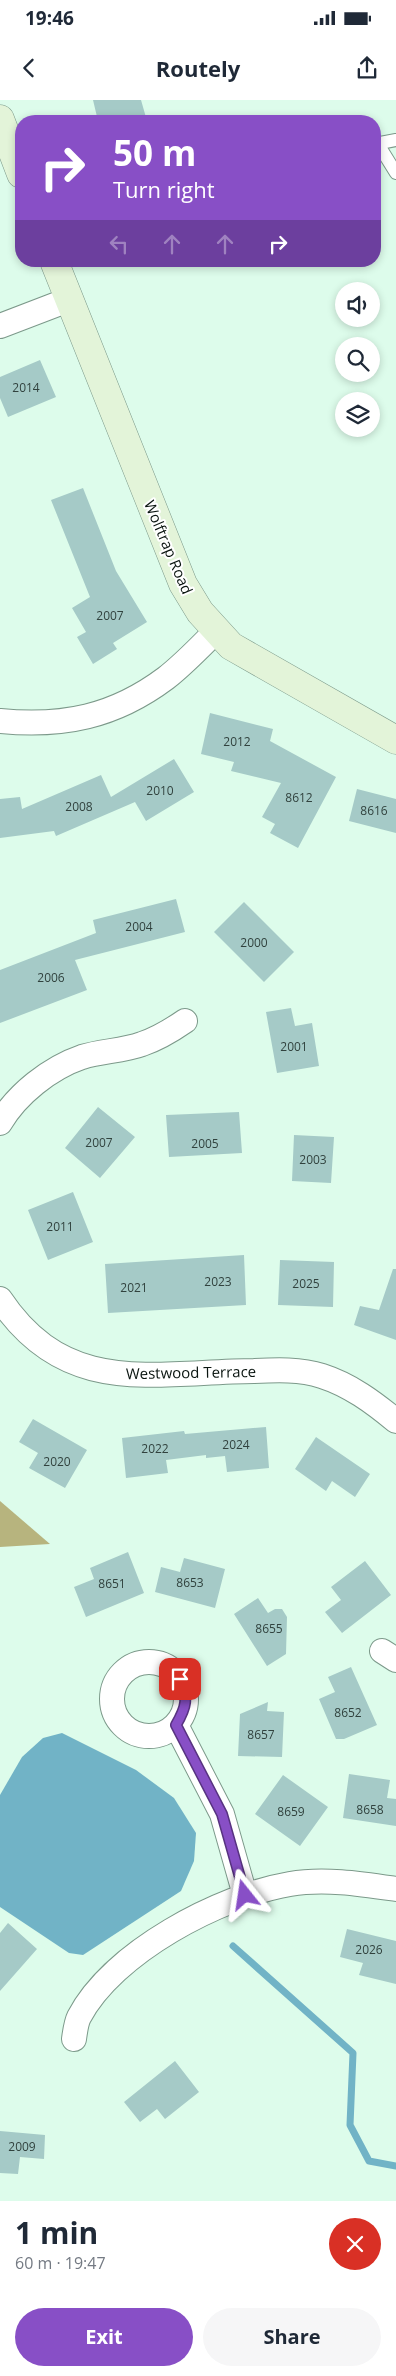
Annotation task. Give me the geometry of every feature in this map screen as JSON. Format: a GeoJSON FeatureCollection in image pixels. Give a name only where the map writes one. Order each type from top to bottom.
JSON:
{"type":"FeatureCollection","features":[{"type":"Feature","properties":{"kind":"street"},"geometry":{"type":"LineString","coordinates":[[0,119],[15,158]]}},
{"type":"Feature","properties":{"kind":"street","name":"Wolftrap Road"},"geometry":{"type":"LineString","coordinates":[[56,267],[183,584],[200,612],[216,631],[240,652],[396,740]]}},
{"type":"Feature","properties":{"kind":"street"},"geometry":{"type":"LineString","coordinates":[[0,326],[68,300]]}},
{"type":"Feature","properties":{"kind":"street"},"geometry":{"type":"LineString","coordinates":[[0,721],[35,724],[61,722],[106,711],[138,697],[166,678],[216,631]]}},
{"type":"Feature","properties":{"kind":"street"},"geometry":{"type":"LineString","coordinates":[[0,1123],[37,1082],[66,1065],[82,1057],[141,1044],[168,1033],[185,1021]]}},
{"type":"Feature","properties":{"kind":"street","name":"Westwood Terrace"},"geometry":{"type":"LineString","coordinates":[[0,1299],[13,1319],[36,1340],[61,1357],[86,1367],[114,1374],[140,1376],[291,1370],[320,1376],[342,1384],[370,1400],[396,1421]]}},
{"type":"Feature","properties":{"kind":"street"},"geometry":{"type":"LineString","coordinates":[[176,1725],[222,1814],[245,1895]]}},
{"type":"Feature","properties":{"kind":"street"},"geometry":{"type":"LineString","coordinates":[[74,2039],[78,2018],[94,1994],[116,1970],[175,1929],[208,1910],[245,1895],[290,1884],[319,1882],[396,1889]]}},
{"type":"Feature","properties":{"kind":"lane"},"geometry":{"type":"LineString","coordinates":[[381,143],[396,140]]}},
{"type":"Feature","properties":{"kind":"lane"},"geometry":{"type":"LineString","coordinates":[[381,150],[396,173]]}},
{"type":"Feature","properties":{"kind":"shaded area"},"geometry":{"type":"Polygon","coordinates":[[[0,1501],[50,1544],[0,1547],[0,1501]]]}},
{"type":"Feature","properties":{"kind":"water"},"geometry":{"type":"Polygon","coordinates":[[[62,1733],[136,1770],[174,1798],[196,1833],[194,1861],[181,1891],[83,1955],[69,1953],[0,1907],[0,1795],[22,1757],[43,1738],[62,1733]]]}},
{"type":"Feature","properties":{"kind":"building"},"geometry":{"type":"Polygon","coordinates":[[[93,100],[141,100],[145,115],[97,115],[93,100]]]}},
{"type":"Feature","properties":{"kind":"building"},"geometry":{"type":"Polygon","coordinates":[[[40,360],[56,397],[8,417],[0,398],[0,377],[40,360]]]}},
{"type":"Feature","properties":{"kind":"building"},"geometry":{"type":"Polygon","coordinates":[[[83,488],[116,571],[147,622],[113,643],[117,649],[93,664],[77,637],[86,632],[72,608],[90,597],[51,500],[83,488]]]}},
{"type":"Feature","properties":{"kind":"building"},"geometry":{"type":"Polygon","coordinates":[[[210,713],[273,729],[270,741],[336,777],[298,848],[270,833],[275,824],[262,817],[281,783],[231,771],[234,762],[201,754],[210,713]]]}},
{"type":"Feature","properties":{"kind":"building"},"geometry":{"type":"Polygon","coordinates":[[[174,759],[194,792],[146,821],[135,802],[56,836],[54,831],[0,838],[0,799],[20,797],[22,809],[101,775],[111,797],[174,759]]]}},
{"type":"Feature","properties":{"kind":"building"},"geometry":{"type":"Polygon","coordinates":[[[357,789],[396,799],[396,833],[349,821],[357,789]]]}},
{"type":"Feature","properties":{"kind":"building"},"geometry":{"type":"Polygon","coordinates":[[[176,899],[185,932],[75,960],[87,990],[0,1023],[0,970],[96,933],[93,920],[176,899]]]}},
{"type":"Feature","properties":{"kind":"building"},"geometry":{"type":"Polygon","coordinates":[[[244,902],[294,952],[264,982],[214,932],[244,902]]]}},
{"type":"Feature","properties":{"kind":"building"},"geometry":{"type":"Polygon","coordinates":[[[291,1008],[295,1026],[312,1023],[319,1066],[277,1073],[266,1012],[291,1008]]]}},
{"type":"Feature","properties":{"kind":"building"},"geometry":{"type":"Polygon","coordinates":[[[98,1107],[135,1137],[100,1178],[65,1148],[98,1107]]]}},
{"type":"Feature","properties":{"kind":"building"},"geometry":{"type":"Polygon","coordinates":[[[239,1112],[242,1153],[169,1157],[166,1115],[239,1112]]]}},
{"type":"Feature","properties":{"kind":"building"},"geometry":{"type":"Polygon","coordinates":[[[294,1135],[334,1137],[331,1183],[292,1181],[294,1135]]]}},
{"type":"Feature","properties":{"kind":"building"},"geometry":{"type":"Polygon","coordinates":[[[73,1192],[93,1242],[48,1260],[28,1210],[73,1192]]]}},
{"type":"Feature","properties":{"kind":"building"},"geometry":{"type":"Polygon","coordinates":[[[244,1255],[246,1305],[108,1313],[105,1264],[244,1255]]]}},
{"type":"Feature","properties":{"kind":"building"},"geometry":{"type":"Polygon","coordinates":[[[280,1260],[334,1262],[333,1307],[278,1305],[280,1260]]]}},
{"type":"Feature","properties":{"kind":"building"},"geometry":{"type":"Polygon","coordinates":[[[393,1269],[396,1269],[396,1340],[354,1325],[360,1306],[379,1310],[393,1269]]]}},
{"type":"Feature","properties":{"kind":"building"},"geometry":{"type":"Polygon","coordinates":[[[33,1419],[87,1450],[65,1488],[29,1468],[38,1453],[19,1442],[33,1419]]]}},
{"type":"Feature","properties":{"kind":"building"},"geometry":{"type":"Polygon","coordinates":[[[266,1427],[269,1468],[227,1472],[225,1456],[206,1458],[206,1455],[166,1460],[168,1473],[126,1478],[122,1438],[184,1431],[185,1434],[266,1427]]]}},
{"type":"Feature","properties":{"kind":"building"},"geometry":{"type":"Polygon","coordinates":[[[316,1437],[370,1474],[355,1497],[332,1481],[326,1491],[295,1469],[316,1437]]]}},
{"type":"Feature","properties":{"kind":"building"},"geometry":{"type":"Polygon","coordinates":[[[128,1552],[144,1593],[86,1617],[74,1587],[94,1579],[90,1568],[128,1552]]]}},
{"type":"Feature","properties":{"kind":"building"},"geometry":{"type":"Polygon","coordinates":[[[184,1558],[225,1569],[215,1608],[155,1592],[161,1567],[180,1572],[184,1558]]]}},
{"type":"Feature","properties":{"kind":"building"},"geometry":{"type":"Polygon","coordinates":[[[365,1561],[391,1595],[342,1633],[325,1612],[341,1600],[331,1587],[365,1561]]]}},
{"type":"Feature","properties":{"kind":"building"},"geometry":{"type":"Polygon","coordinates":[[[258,1598],[268,1613],[275,1609],[282,1609],[287,1617],[286,1654],[267,1666],[234,1614],[258,1598]]]}},
{"type":"Feature","properties":{"kind":"building"},"geometry":{"type":"Polygon","coordinates":[[[351,1667],[377,1725],[344,1739],[336,1739],[319,1699],[335,1692],[328,1677],[351,1667]]]}},
{"type":"Feature","properties":{"kind":"building"},"geometry":{"type":"Polygon","coordinates":[[[268,1702],[267,1711],[284,1712],[282,1757],[238,1756],[240,1714],[268,1702]]]}},
{"type":"Feature","properties":{"kind":"building"},"geometry":{"type":"Polygon","coordinates":[[[349,1774],[390,1780],[387,1798],[396,1799],[396,1826],[343,1818],[349,1774]]]}},
{"type":"Feature","properties":{"kind":"building"},"geometry":{"type":"Polygon","coordinates":[[[283,1775],[328,1807],[300,1846],[255,1814],[283,1775]]]}},
{"type":"Feature","properties":{"kind":"building"},"geometry":{"type":"Polygon","coordinates":[[[8,1923],[37,1949],[0,1991],[0,1933],[8,1923]]]}},
{"type":"Feature","properties":{"kind":"building"},"geometry":{"type":"Polygon","coordinates":[[[347,1929],[396,1941],[396,1984],[359,1975],[363,1963],[340,1957],[347,1929]]]}},
{"type":"Feature","properties":{"kind":"building"},"geometry":{"type":"Polygon","coordinates":[[[175,2061],[199,2092],[165,2119],[157,2109],[140,2122],[124,2102],[175,2061]]]}},
{"type":"Feature","properties":{"kind":"building"},"geometry":{"type":"Polygon","coordinates":[[[0,2131],[45,2135],[44,2159],[20,2157],[18,2174],[0,2173],[0,2131]]]}},
{"type":"Feature","properties":{"kind":"waterway"},"geometry":{"type":"LineString","coordinates":[[233,1946],[353,2053],[350,2125],[369,2161],[396,2166]]}},
{"type":"Feature","properties":{"kind":"route"},"geometry":{"type":"LineString","coordinates":[[180,1679],[186,1694],[184,1711],[176,1725],[222,1814],[245,1895]]}}]}
